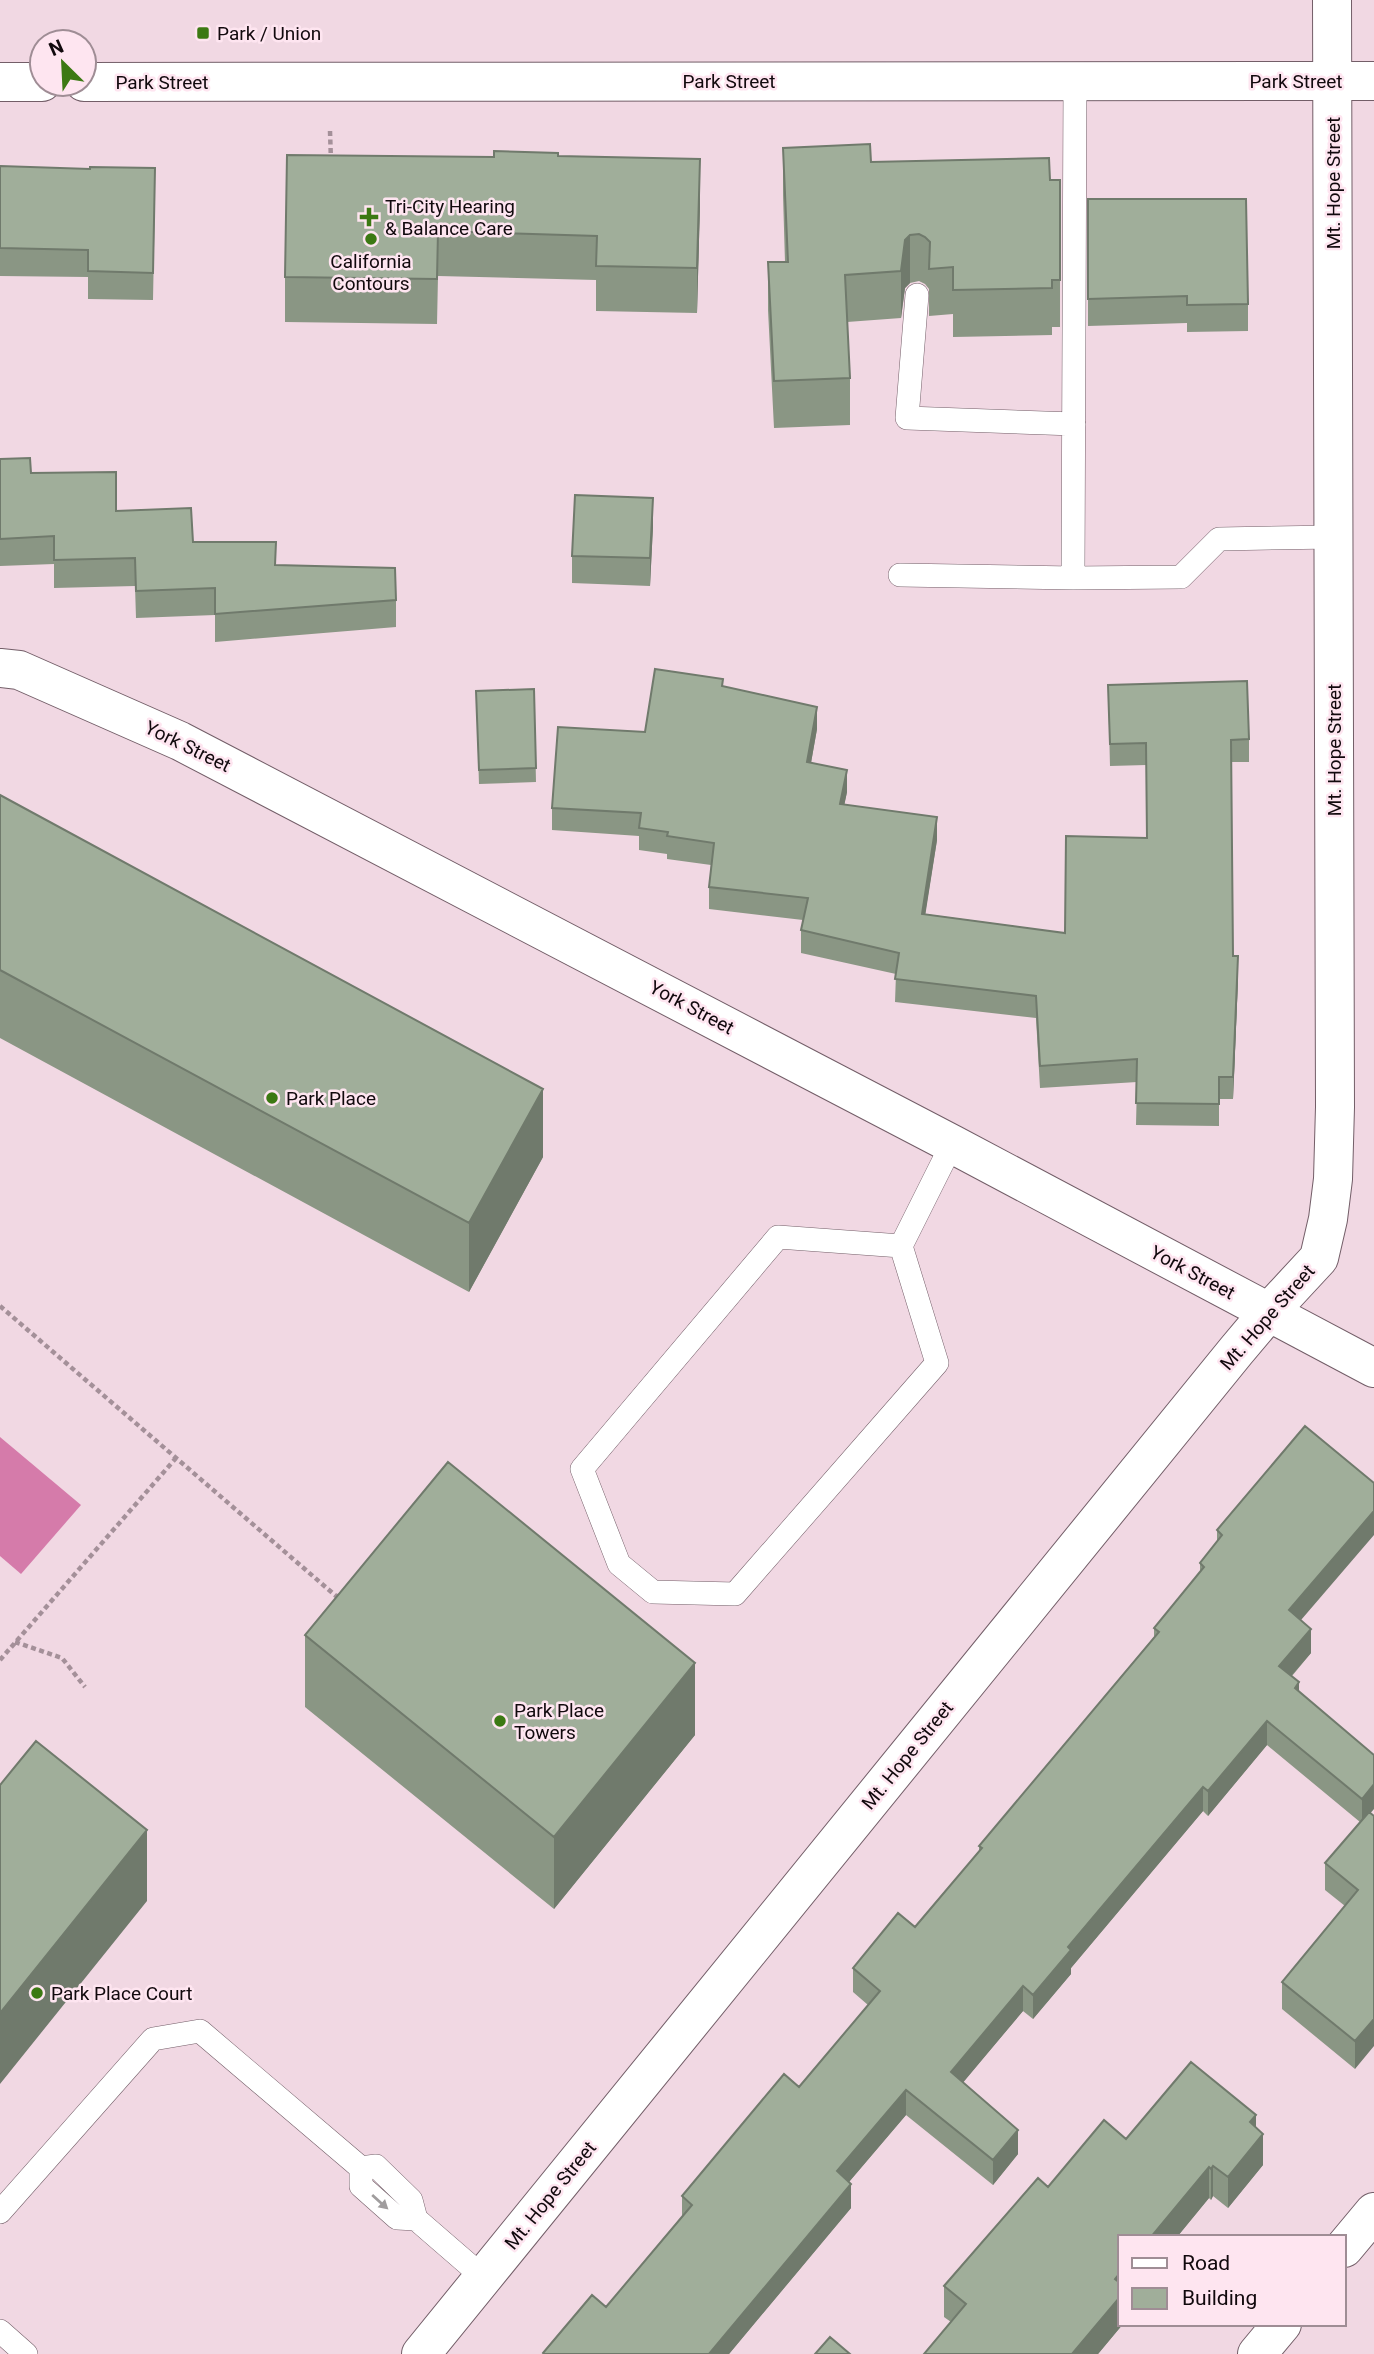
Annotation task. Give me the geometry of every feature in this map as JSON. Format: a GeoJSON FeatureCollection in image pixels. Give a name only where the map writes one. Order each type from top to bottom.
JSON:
{"type":"FeatureCollection","features":[{"type":"Feature","properties":{"kind":"street","name":"Mt. Hope Street"},"geometry":{"type":"LineString","coordinates":[[421,2354],[1268,1313],[1319,1258],[1333,1179],[1332,0]]}},
{"type":"Feature","properties":{"kind":"street"},"geometry":{"type":"LineString","coordinates":[[0,82],[28,82]]}},
{"type":"Feature","properties":{"kind":"street","name":"Park Street"},"geometry":{"type":"LineString","coordinates":[[98,82],[1374,82]]}},
{"type":"Feature","properties":{"kind":"street","name":"York Street"},"geometry":{"type":"LineString","coordinates":[[0,668],[19,670],[180,741],[952,1144],[1374,1368]]}},
{"type":"Feature","properties":{"kind":"street"},"geometry":{"type":"LineString","coordinates":[[1346,2246],[1374,2212]]}},
{"type":"Feature","properties":{"kind":"street"},"geometry":{"type":"LineString","coordinates":[[1257,2354],[1280,2326]]}},
{"type":"Feature","properties":{"kind":"lane"},"geometry":{"type":"LineString","coordinates":[[1073,578],[1075,81]]}},
{"type":"Feature","properties":{"kind":"lane"},"geometry":{"type":"LineString","coordinates":[[917,295],[907,418],[1074,424]]}},
{"type":"Feature","properties":{"kind":"lane"},"geometry":{"type":"LineString","coordinates":[[900,575],[1181,577],[1219,540],[1334,537]]}},
{"type":"Feature","properties":{"kind":"lane"},"geometry":{"type":"LineString","coordinates":[[901,1246],[778,1237],[582,1469],[619,1564],[653,1592],[735,1594],[937,1363],[901,1246],[952,1144]]}},
{"type":"Feature","properties":{"kind":"lane"},"geometry":{"type":"LineString","coordinates":[[0,2212],[153,2039],[200,2031],[361,2168],[376,2166],[411,2200],[416,2219],[484,2277]]}},
{"type":"Feature","properties":{"kind":"lane"},"geometry":{"type":"LineString","coordinates":[[0,2331],[26,2354]]}},
{"type":"Feature","properties":{"kind":"path"},"geometry":{"type":"LineString","coordinates":[[330,127],[331,163]]}},
{"type":"Feature","properties":{"kind":"path"},"geometry":{"type":"LineString","coordinates":[[0,1307],[336,1595],[350,1598]]}},
{"type":"Feature","properties":{"kind":"path"},"geometry":{"type":"LineString","coordinates":[[0,1660],[176,1458]]}},
{"type":"Feature","properties":{"kind":"path"},"geometry":{"type":"LineString","coordinates":[[15,1642],[62,1658],[85,1686]]}},
{"type":"Feature","properties":{"kind":"shaded area"},"geometry":{"type":"Polygon","coordinates":[[[0,1437],[81,1505],[21,1574],[0,1556],[0,1437]]]}},
{"type":"Feature","properties":{"kind":"building"},"geometry":{"type":"Polygon","coordinates":[[[870,144],[871,162],[1049,158],[1050,180],[1060,180],[1060,280],[1052,280],[1052,288],[953,290],[953,267],[929,269],[930,242],[919,234],[910,235],[905,240],[901,271],[845,275],[850,378],[774,381],[768,262],[788,262],[783,148],[870,144]]]}},
{"type":"Feature","properties":{"kind":"building"},"geometry":{"type":"Polygon","coordinates":[[[494,151],[558,153],[558,156],[700,159],[697,268],[596,266],[597,236],[438,231],[437,279],[285,277],[287,155],[494,157],[494,151]]]}},
{"type":"Feature","properties":{"kind":"building"},"geometry":{"type":"Polygon","coordinates":[[[0,166],[155,168],[153,273],[88,271],[88,250],[0,248],[0,166]]]}},
{"type":"Feature","properties":{"kind":"building"},"geometry":{"type":"Polygon","coordinates":[[[1088,199],[1246,199],[1248,304],[1187,305],[1187,296],[1088,299],[1088,199]]]}},
{"type":"Feature","properties":{"kind":"building"},"geometry":{"type":"Polygon","coordinates":[[[30,458],[31,473],[116,472],[116,511],[191,508],[193,542],[276,542],[275,565],[395,568],[396,600],[215,614],[215,588],[136,591],[135,558],[54,560],[54,536],[0,539],[0,459],[30,458]]]}},
{"type":"Feature","properties":{"kind":"building"},"geometry":{"type":"Polygon","coordinates":[[[575,495],[653,498],[650,558],[572,556],[575,495]]]}},
{"type":"Feature","properties":{"kind":"building"},"geometry":{"type":"Polygon","coordinates":[[[655,669],[723,679],[722,686],[817,707],[807,762],[847,770],[840,804],[937,817],[922,914],[1065,933],[1066,836],[1147,838],[1146,743],[1110,744],[1108,685],[1247,681],[1249,739],[1231,740],[1233,956],[1238,956],[1233,1077],[1219,1077],[1219,1104],[1136,1103],[1137,1059],[1040,1066],[1036,996],[895,979],[899,953],[801,930],[808,898],[709,887],[714,843],[667,836],[668,832],[639,828],[641,813],[552,808],[558,727],[645,732],[655,669]]]}},
{"type":"Feature","properties":{"kind":"building"},"geometry":{"type":"Polygon","coordinates":[[[534,689],[536,768],[479,770],[476,691],[534,689]]]}},
{"type":"Feature","properties":{"kind":"building"},"geometry":{"type":"Polygon","coordinates":[[[0,795],[543,1089],[469,1223],[0,970],[0,795]]]}},
{"type":"Feature","properties":{"kind":"building"},"geometry":{"type":"Polygon","coordinates":[[[1305,1426],[1374,1483],[1374,1511],[1289,1610],[1311,1629],[1279,1666],[1299,1682],[1295,1688],[1374,1755],[1374,1784],[1362,1799],[1267,1721],[1208,1791],[1203,1787],[1068,1947],[1071,1950],[1033,1995],[1023,1986],[951,2072],[1018,2130],[993,2160],[906,2090],[837,2171],[851,2184],[709,2354],[544,2354],[592,2295],[606,2307],[692,2205],[682,2196],[784,2074],[799,2087],[880,1991],[853,1968],[898,1913],[915,1927],[982,1848],[979,1846],[1159,1632],[1154,1628],[1204,1567],[1200,1563],[1222,1535],[1217,1530],[1305,1426]]]}},
{"type":"Feature","properties":{"kind":"building","name":"Park Place Towers"},"geometry":{"type":"Polygon","coordinates":[[[448,1462],[695,1663],[554,1837],[305,1635],[448,1462]]]}},
{"type":"Feature","properties":{"kind":"building"},"geometry":{"type":"Polygon","coordinates":[[[36,1741],[147,1830],[0,2013],[0,1785],[36,1741]]]}},
{"type":"Feature","properties":{"kind":"building"},"geometry":{"type":"Polygon","coordinates":[[[1369,1812],[1374,1816],[1374,2019],[1355,2041],[1282,1982],[1358,1890],[1325,1863],[1369,1812]]]}},
{"type":"Feature","properties":{"kind":"building"},"geometry":{"type":"Polygon","coordinates":[[[1191,2062],[1256,2115],[1250,2122],[1263,2134],[1228,2177],[1213,2166],[1211,2169],[1209,2167],[1153,2235],[1118,2235],[1118,2275],[1115,2279],[1118,2281],[1118,2299],[1072,2354],[924,2354],[966,2304],[944,2286],[1038,2178],[1048,2187],[1104,2120],[1126,2139],[1191,2062]]]}},
{"type":"Feature","properties":{"kind":"building"},"geometry":{"type":"Polygon","coordinates":[[[830,2337],[850,2354],[815,2354],[830,2337]]]}},
{"type":"Feature","properties":{"kind":"place","name":"Park / Union"},"geometry":{"type":"Point","coordinates":[203,33]}},
{"type":"Feature","properties":{"kind":"place","name":"Tri-City Hearing & Balance Care"},"geometry":{"type":"Point","coordinates":[369,217]}},
{"type":"Feature","properties":{"kind":"place","name":"California Contours"},"geometry":{"type":"Point","coordinates":[371,239]}},
{"type":"Feature","properties":{"kind":"place","name":"Park Place"},"geometry":{"type":"Point","coordinates":[272,1098]}},
{"type":"Feature","properties":{"kind":"place","name":"Park Place Towers"},"geometry":{"type":"Point","coordinates":[500,1721]}},
{"type":"Feature","properties":{"kind":"place","name":"Park Place Court"},"geometry":{"type":"Point","coordinates":[37,1993]}}]}
